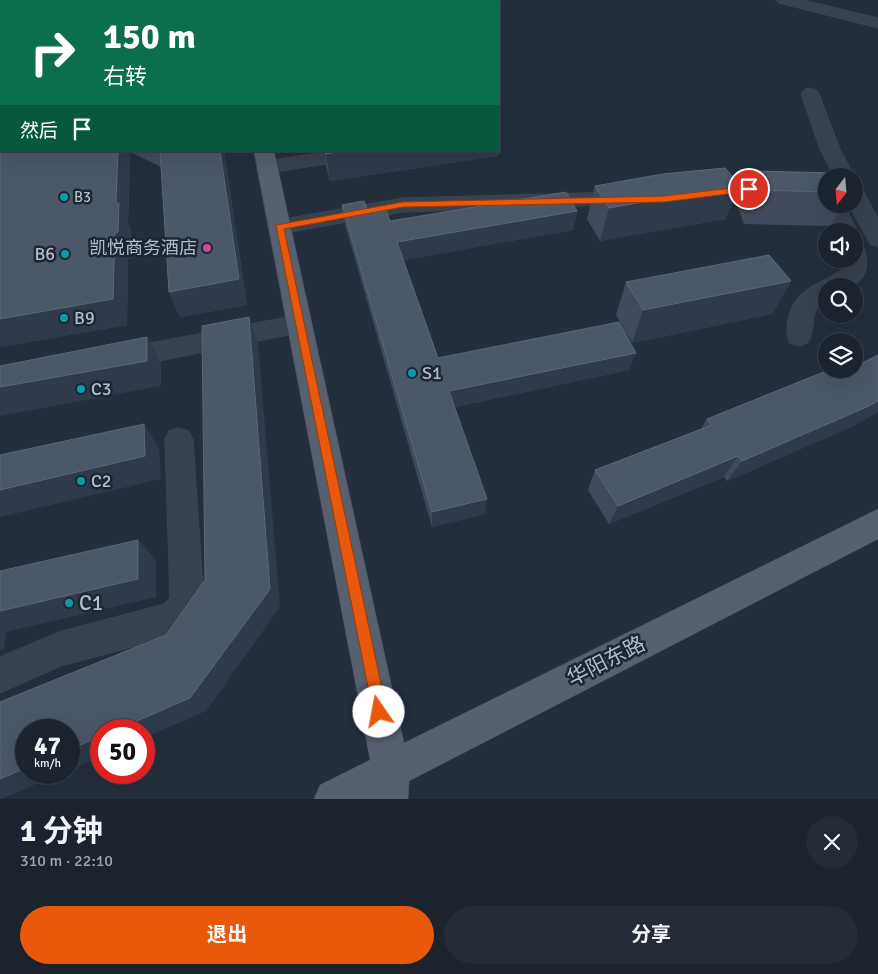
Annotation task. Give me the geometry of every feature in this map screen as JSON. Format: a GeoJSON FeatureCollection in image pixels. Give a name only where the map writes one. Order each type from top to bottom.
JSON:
{"type":"FeatureCollection","features":[{"type":"Feature","properties":{"kind":"main road"},"geometry":{"type":"LineString","coordinates":[[265,159],[390,784]]}},
{"type":"Feature","properties":{"kind":"main road","name":"华阳东路"},"geometry":{"type":"LineString","coordinates":[[334,799],[390,784],[878,523]]}},
{"type":"Feature","properties":{"kind":"street"},"geometry":{"type":"LineString","coordinates":[[784,0],[878,23]]}},
{"type":"Feature","properties":{"kind":"street"},"geometry":{"type":"LineString","coordinates":[[810,94],[830,149],[840,168]]}},
{"type":"Feature","properties":{"kind":"street"},"geometry":{"type":"LineString","coordinates":[[265,159],[360,152]]}},
{"type":"Feature","properties":{"kind":"street"},"geometry":{"type":"LineString","coordinates":[[683,197],[749,189],[773,189],[804,193],[818,198]]}},
{"type":"Feature","properties":{"kind":"street"},"geometry":{"type":"LineString","coordinates":[[279,227],[403,205],[645,199]]}},
{"type":"Feature","properties":{"kind":"street"},"geometry":{"type":"LineString","coordinates":[[863,211],[878,239]]}},
{"type":"Feature","properties":{"kind":"street"},"geometry":{"type":"LineString","coordinates":[[849,278],[856,268]]}},
{"type":"Feature","properties":{"kind":"street"},"geometry":{"type":"LineString","coordinates":[[799,336],[802,310],[811,295],[818,292]]}},
{"type":"Feature","properties":{"kind":"street"},"geometry":{"type":"LineString","coordinates":[[97,364],[299,324]]}},
{"type":"Feature","properties":{"kind":"street"},"geometry":{"type":"LineString","coordinates":[[0,675],[60,649],[174,619],[187,604],[179,440]]}},
{"type":"Feature","properties":{"kind":"building"},"geometry":{"type":"Polygon","coordinates":[[[0,152],[118,152],[116,203],[119,203],[118,232],[115,233],[113,299],[0,319],[0,152]]]}},
{"type":"Feature","properties":{"kind":"building","name":"凯悦商务酒店"},"geometry":{"type":"Polygon","coordinates":[[[160,152],[220,152],[239,279],[169,292],[160,152]]]}},
{"type":"Feature","properties":{"kind":"building"},"geometry":{"type":"Polygon","coordinates":[[[725,168],[740,185],[609,208],[595,186],[663,174],[725,168]]]}},
{"type":"Feature","properties":{"kind":"building"},"geometry":{"type":"Polygon","coordinates":[[[752,171],[818,173],[818,192],[759,190],[752,171]]]}},
{"type":"Feature","properties":{"kind":"building"},"geometry":{"type":"Polygon","coordinates":[[[566,192],[577,211],[397,242],[438,358],[619,322],[636,353],[449,391],[487,499],[432,512],[342,205],[364,201],[368,213],[386,210],[390,221],[566,192]]]}},
{"type":"Feature","properties":{"kind":"building"},"geometry":{"type":"Polygon","coordinates":[[[769,255],[791,281],[643,310],[626,282],[769,255]]]}},
{"type":"Feature","properties":{"kind":"building"},"geometry":{"type":"Polygon","coordinates":[[[249,317],[270,589],[190,698],[141,719],[90,719],[90,741],[80,745],[80,719],[15,719],[15,773],[0,779],[0,702],[166,635],[205,580],[202,326],[249,317]]]}},
{"type":"Feature","properties":{"kind":"building"},"geometry":{"type":"Polygon","coordinates":[[[147,337],[147,361],[0,387],[0,366],[147,337]]]}},
{"type":"Feature","properties":{"kind":"building"},"geometry":{"type":"Polygon","coordinates":[[[878,355],[878,401],[742,461],[738,456],[618,506],[595,470],[712,425],[707,419],[818,374],[818,378],[863,378],[863,362],[878,355]]]}},
{"type":"Feature","properties":{"kind":"building"},"geometry":{"type":"Polygon","coordinates":[[[144,424],[145,456],[0,490],[0,455],[144,424]]]}},
{"type":"Feature","properties":{"kind":"building"},"geometry":{"type":"Polygon","coordinates":[[[138,540],[138,579],[0,611],[0,571],[138,540]]]}},
{"type":"Feature","properties":{"kind":"place","name":"B3"},"geometry":{"type":"Point","coordinates":[64,197]}},
{"type":"Feature","properties":{"kind":"place","name":"凯悦商务酒店"},"geometry":{"type":"Point","coordinates":[207,248]}},
{"type":"Feature","properties":{"kind":"place","name":"B6"},"geometry":{"type":"Point","coordinates":[65,254]}},
{"type":"Feature","properties":{"kind":"place","name":"B9"},"geometry":{"type":"Point","coordinates":[64,318]}},
{"type":"Feature","properties":{"kind":"place","name":"S1"},"geometry":{"type":"Point","coordinates":[412,373]}},
{"type":"Feature","properties":{"kind":"place","name":"C3"},"geometry":{"type":"Point","coordinates":[81,389]}},
{"type":"Feature","properties":{"kind":"place","name":"C2"},"geometry":{"type":"Point","coordinates":[81,481]}},
{"type":"Feature","properties":{"kind":"place","name":"C1"},"geometry":{"type":"Point","coordinates":[69,603]}},
{"type":"Feature","properties":{"kind":"route"},"geometry":{"type":"LineString","coordinates":[[379,712],[279,227],[403,205],[664,199],[749,189]]}}]}
